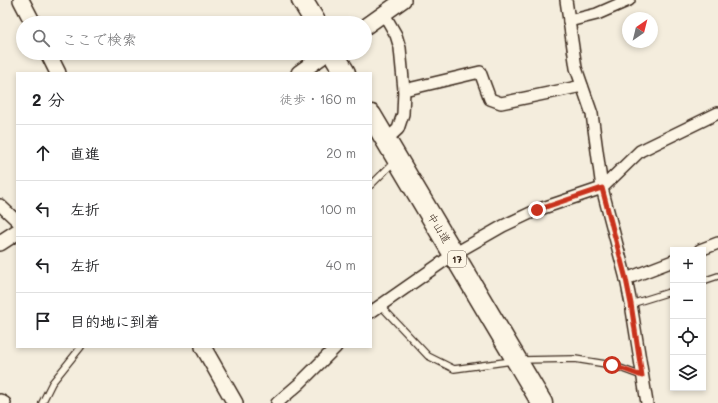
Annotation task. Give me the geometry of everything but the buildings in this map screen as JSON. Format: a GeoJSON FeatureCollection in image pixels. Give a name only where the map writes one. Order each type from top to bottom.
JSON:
{"type":"FeatureCollection","features":[{"type":"Feature","properties":{"kind":"highway"},"geometry":{"type":"LineString","coordinates":[[302,0],[312,16]]}},
{"type":"Feature","properties":{"kind":"highway"},"geometry":{"type":"LineString","coordinates":[[338,60],[345,72]]}},
{"type":"Feature","properties":{"kind":"highway","name":"中山道"},"geometry":{"type":"LineString","coordinates":[[372,117],[542,403]]}},
{"type":"Feature","properties":{"kind":"main road"},"geometry":{"type":"LineString","coordinates":[[21,0],[29,16]]}},
{"type":"Feature","properties":{"kind":"main road"},"geometry":{"type":"LineString","coordinates":[[372,22],[403,0]]}},
{"type":"Feature","properties":{"kind":"main road"},"geometry":{"type":"LineString","coordinates":[[52,60],[58,72]]}},
{"type":"Feature","properties":{"kind":"main road"},"geometry":{"type":"LineString","coordinates":[[300,72],[317,60]]}},
{"type":"Feature","properties":{"kind":"main road"},"geometry":{"type":"LineString","coordinates":[[0,243],[16,233]]}},
{"type":"Feature","properties":{"kind":"main road"},"geometry":{"type":"LineString","coordinates":[[204,348],[235,403]]}},
{"type":"Feature","properties":{"kind":"street"},"geometry":{"type":"LineString","coordinates":[[566,0],[576,68],[592,114],[602,188],[626,279],[647,403]]}},
{"type":"Feature","properties":{"kind":"street"},"geometry":{"type":"LineString","coordinates":[[569,21],[596,14],[628,0]]}},
{"type":"Feature","properties":{"kind":"street"},"geometry":{"type":"LineString","coordinates":[[384,14],[396,35],[400,48],[404,90],[403,114],[398,129],[386,140]]}},
{"type":"Feature","properties":{"kind":"street"},"geometry":{"type":"LineString","coordinates":[[404,90],[480,72],[490,99],[501,103],[582,86]]}},
{"type":"Feature","properties":{"kind":"street"},"geometry":{"type":"LineString","coordinates":[[375,308],[454,254],[503,226],[537,210],[602,188],[640,151],[718,114]]}},
{"type":"Feature","properties":{"kind":"street"},"geometry":{"type":"LineString","coordinates":[[0,205],[16,220]]}},
{"type":"Feature","properties":{"kind":"street"},"geometry":{"type":"LineString","coordinates":[[706,248],[718,243]]}},
{"type":"Feature","properties":{"kind":"street"},"geometry":{"type":"LineString","coordinates":[[626,279],[670,262]]}},
{"type":"Feature","properties":{"kind":"street"},"geometry":{"type":"LineString","coordinates":[[277,403],[299,384],[335,348]]}},
{"type":"Feature","properties":{"kind":"street"},"geometry":{"type":"LineString","coordinates":[[0,400],[5,403]]}},
{"type":"Feature","properties":{"kind":"lane"},"geometry":{"type":"LineString","coordinates":[[372,184],[397,159]]}},
{"type":"Feature","properties":{"kind":"lane"},"geometry":{"type":"LineString","coordinates":[[706,280],[718,276]]}},
{"type":"Feature","properties":{"kind":"lane"},"geometry":{"type":"LineString","coordinates":[[631,304],[670,292]]}},
{"type":"Feature","properties":{"kind":"lane"},"geometry":{"type":"LineString","coordinates":[[375,308],[428,356],[454,369],[517,360],[576,359],[612,365],[642,376]]}},
{"type":"Feature","properties":{"kind":"lane"},"geometry":{"type":"LineString","coordinates":[[42,403],[52,383],[80,348]]}},
{"type":"Feature","properties":{"kind":"route"},"geometry":{"type":"LineString","coordinates":[[537,210],[602,188],[626,279],[642,376],[612,365]]}}]}
